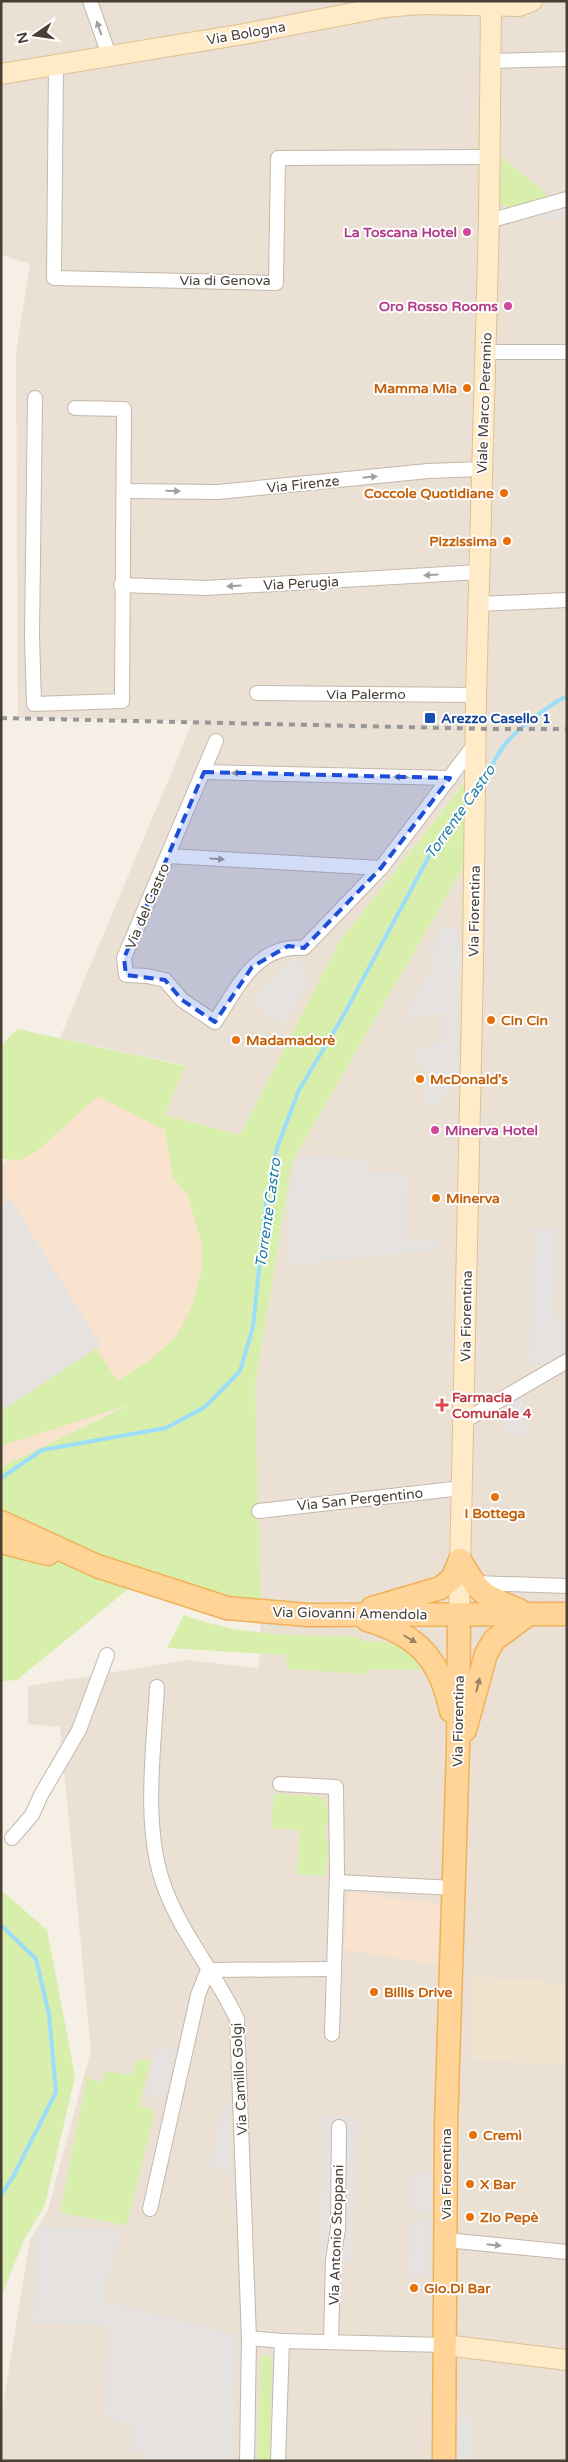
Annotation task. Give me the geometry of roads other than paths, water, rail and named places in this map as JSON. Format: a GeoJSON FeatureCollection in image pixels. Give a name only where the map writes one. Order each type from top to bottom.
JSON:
{"type":"FeatureCollection","features":[{"type":"Feature","properties":{"kind":"main road","name":"Via Bologna"},"geometry":{"type":"LineString","coordinates":[[1,74],[251,33],[385,7],[420,4],[519,6],[532,1]]}},
{"type":"Feature","properties":{"kind":"main road","name":"Viale Marco Perennio"},"geometry":{"type":"LineString","coordinates":[[475,744],[489,221],[488,157],[491,4]]}},
{"type":"Feature","properties":{"kind":"main road","name":"Via Fiorentina"},"geometry":{"type":"LineString","coordinates":[[444,2461],[446,2126],[458,1748],[475,744]]}},
{"type":"Feature","properties":{"kind":"main road","name":"Via Giovanni Amendola"},"geometry":{"type":"LineString","coordinates":[[3,1529],[97,1566],[227,1608],[308,1615],[567,1614]]}},
{"type":"Feature","properties":{"kind":"main road"},"geometry":{"type":"LineString","coordinates":[[460,1560],[477,1584],[478,1590],[491,1599],[529,1614]]}},
{"type":"Feature","properties":{"kind":"main road"},"geometry":{"type":"LineString","coordinates":[[349,1614],[440,1588],[452,1579],[460,1560]]}},
{"type":"Feature","properties":{"kind":"main road"},"geometry":{"type":"LineString","coordinates":[[349,1614],[388,1626],[418,1644],[432,1660],[441,1677],[448,1700],[458,1748]]}},
{"type":"Feature","properties":{"kind":"main road"},"geometry":{"type":"LineString","coordinates":[[458,1748],[471,1716],[486,1654],[494,1640],[529,1614]]}},
{"type":"Feature","properties":{"kind":"main road"},"geometry":{"type":"LineString","coordinates":[[445,2345],[567,2360]]}},
{"type":"Feature","properties":{"kind":"street"},"geometry":{"type":"LineString","coordinates":[[90,1],[109,55]]}},
{"type":"Feature","properties":{"kind":"street"},"geometry":{"type":"LineString","coordinates":[[491,61],[567,59]]}},
{"type":"Feature","properties":{"kind":"street","name":"Via di Genova"},"geometry":{"type":"LineString","coordinates":[[56,64],[54,278],[276,283],[278,158],[488,157]]}},
{"type":"Feature","properties":{"kind":"street"},"geometry":{"type":"LineString","coordinates":[[489,221],[567,199]]}},
{"type":"Feature","properties":{"kind":"street"},"geometry":{"type":"LineString","coordinates":[[485,352],[567,352]]}},
{"type":"Feature","properties":{"kind":"street"},"geometry":{"type":"LineString","coordinates":[[35,398],[32,636],[34,704],[122,701],[121,585],[124,409],[75,408]]}},
{"type":"Feature","properties":{"kind":"street","name":"Via Firenze"},"geometry":{"type":"LineString","coordinates":[[124,490],[218,492],[428,471],[482,469]]}},
{"type":"Feature","properties":{"kind":"street","name":"Via Perugia"},"geometry":{"type":"LineString","coordinates":[[121,585],[206,588],[480,572]]}},
{"type":"Feature","properties":{"kind":"street"},"geometry":{"type":"LineString","coordinates":[[479,604],[567,600]]}},
{"type":"Feature","properties":{"kind":"street","name":"Via Palermo"},"geometry":{"type":"LineString","coordinates":[[257,693],[476,695]]}},
{"type":"Feature","properties":{"kind":"street","name":"Via del Castro"},"geometry":{"type":"LineString","coordinates":[[216,741],[124,958],[126,975],[147,976],[165,980],[182,1000],[215,1022],[252,967],[266,955],[288,946],[304,948],[381,868],[475,744]]}},
{"type":"Feature","properties":{"kind":"street"},"geometry":{"type":"LineString","coordinates":[[204,772],[450,778]]}},
{"type":"Feature","properties":{"kind":"street","name":"Via del Castro"},"geometry":{"type":"LineString","coordinates":[[168,856],[381,868]]}},
{"type":"Feature","properties":{"kind":"street"},"geometry":{"type":"LineString","coordinates":[[464,1421],[567,1361]]}},
{"type":"Feature","properties":{"kind":"street","name":"Via San Pergentino"},"geometry":{"type":"LineString","coordinates":[[259,1511],[462,1488]]}},
{"type":"Feature","properties":{"kind":"street"},"geometry":{"type":"LineString","coordinates":[[477,1584],[567,1586]]}},
{"type":"Feature","properties":{"kind":"street"},"geometry":{"type":"LineString","coordinates":[[12,1838],[32,1815],[41,1795],[78,1730],[107,1655]]}},
{"type":"Feature","properties":{"kind":"street","name":"Via Camillo Golgi"},"geometry":{"type":"LineString","coordinates":[[157,1687],[151,1824],[155,1852],[162,1881],[208,1970],[227,1998],[237,2020],[239,2035],[249,2338],[247,2461]]}},
{"type":"Feature","properties":{"kind":"street"},"geometry":{"type":"LineString","coordinates":[[280,1784],[336,1787],[337,1882],[332,2034]]}},
{"type":"Feature","properties":{"kind":"street"},"geometry":{"type":"LineString","coordinates":[[337,1882],[454,1888]]}},
{"type":"Feature","properties":{"kind":"street"},"geometry":{"type":"LineString","coordinates":[[150,2209],[198,1994],[208,1970],[333,1969]]}},
{"type":"Feature","properties":{"kind":"street","name":"Via Antonio Stoppani"},"geometry":{"type":"LineString","coordinates":[[331,2342],[333,2260],[338,2229],[339,2127]]}},
{"type":"Feature","properties":{"kind":"street"},"geometry":{"type":"LineString","coordinates":[[446,2240],[567,2252]]}},
{"type":"Feature","properties":{"kind":"street"},"geometry":{"type":"LineString","coordinates":[[249,2338],[282,2341],[445,2345]]}},
{"type":"Feature","properties":{"kind":"street"},"geometry":{"type":"LineString","coordinates":[[278,2461],[282,2341]]}},
{"type":"Feature","properties":{"kind":"waterway","name":"Torrente Castro"},"geometry":{"type":"LineString","coordinates":[[482,784],[506,743],[550,706],[567,696]]}},
{"type":"Feature","properties":{"kind":"waterway","name":"Torrente Castro"},"geometry":{"type":"LineString","coordinates":[[1,1478],[42,1450],[166,1428],[205,1407],[240,1371],[253,1327],[266,1203],[277,1148],[299,1090],[342,1018],[434,847],[467,803]]}},
{"type":"Feature","properties":{"kind":"waterway","name":"Torrente Castro"},"geometry":{"type":"LineString","coordinates":[[1,1925],[36,1959],[49,2014],[56,2092],[13,2177],[1,2195]]}},
{"type":"Feature","properties":{"kind":"railway"},"geometry":{"type":"LineString","coordinates":[[1,718],[567,729]]}},
{"type":"Feature","properties":{"kind":"place","name":"La Toscana Hotel"},"geometry":{"type":"Point","coordinates":[467,232]}},
{"type":"Feature","properties":{"kind":"place","name":"Oro Rosso Rooms"},"geometry":{"type":"Point","coordinates":[508,306]}},
{"type":"Feature","properties":{"kind":"place","name":"Mamma Mia"},"geometry":{"type":"Point","coordinates":[467,388]}},
{"type":"Feature","properties":{"kind":"place","name":"Coccole Quotidiane"},"geometry":{"type":"Point","coordinates":[504,493]}},
{"type":"Feature","properties":{"kind":"place","name":"Pizzissima"},"geometry":{"type":"Point","coordinates":[507,541]}},
{"type":"Feature","properties":{"kind":"place","name":"Arezzo Casello 1"},"geometry":{"type":"Point","coordinates":[430,718]}},
{"type":"Feature","properties":{"kind":"place","name":"Cin Cin"},"geometry":{"type":"Point","coordinates":[491,1020]}},
{"type":"Feature","properties":{"kind":"place","name":"Madamadorè"},"geometry":{"type":"Point","coordinates":[236,1040]}},
{"type":"Feature","properties":{"kind":"place","name":"McDonald's"},"geometry":{"type":"Point","coordinates":[420,1079]}},
{"type":"Feature","properties":{"kind":"place","name":"Minerva Hotel"},"geometry":{"type":"Point","coordinates":[435,1130]}},
{"type":"Feature","properties":{"kind":"place","name":"Minerva"},"geometry":{"type":"Point","coordinates":[436,1198]}},
{"type":"Feature","properties":{"kind":"place","name":"Farmacia Comunale 4"},"geometry":{"type":"Point","coordinates":[442,1405]}},
{"type":"Feature","properties":{"kind":"place","name":"I Bottega"},"geometry":{"type":"Point","coordinates":[495,1497]}},
{"type":"Feature","properties":{"kind":"place","name":"Billis Drive"},"geometry":{"type":"Point","coordinates":[374,1992]}},
{"type":"Feature","properties":{"kind":"place","name":"Cremì"},"geometry":{"type":"Point","coordinates":[473,2135]}},
{"type":"Feature","properties":{"kind":"place","name":"X Bar"},"geometry":{"type":"Point","coordinates":[470,2184]}},
{"type":"Feature","properties":{"kind":"place","name":"Zio Pepè"},"geometry":{"type":"Point","coordinates":[470,2217]}},
{"type":"Feature","properties":{"kind":"place","name":"Gio.Di Bar"},"geometry":{"type":"Point","coordinates":[414,2288]}}]}
